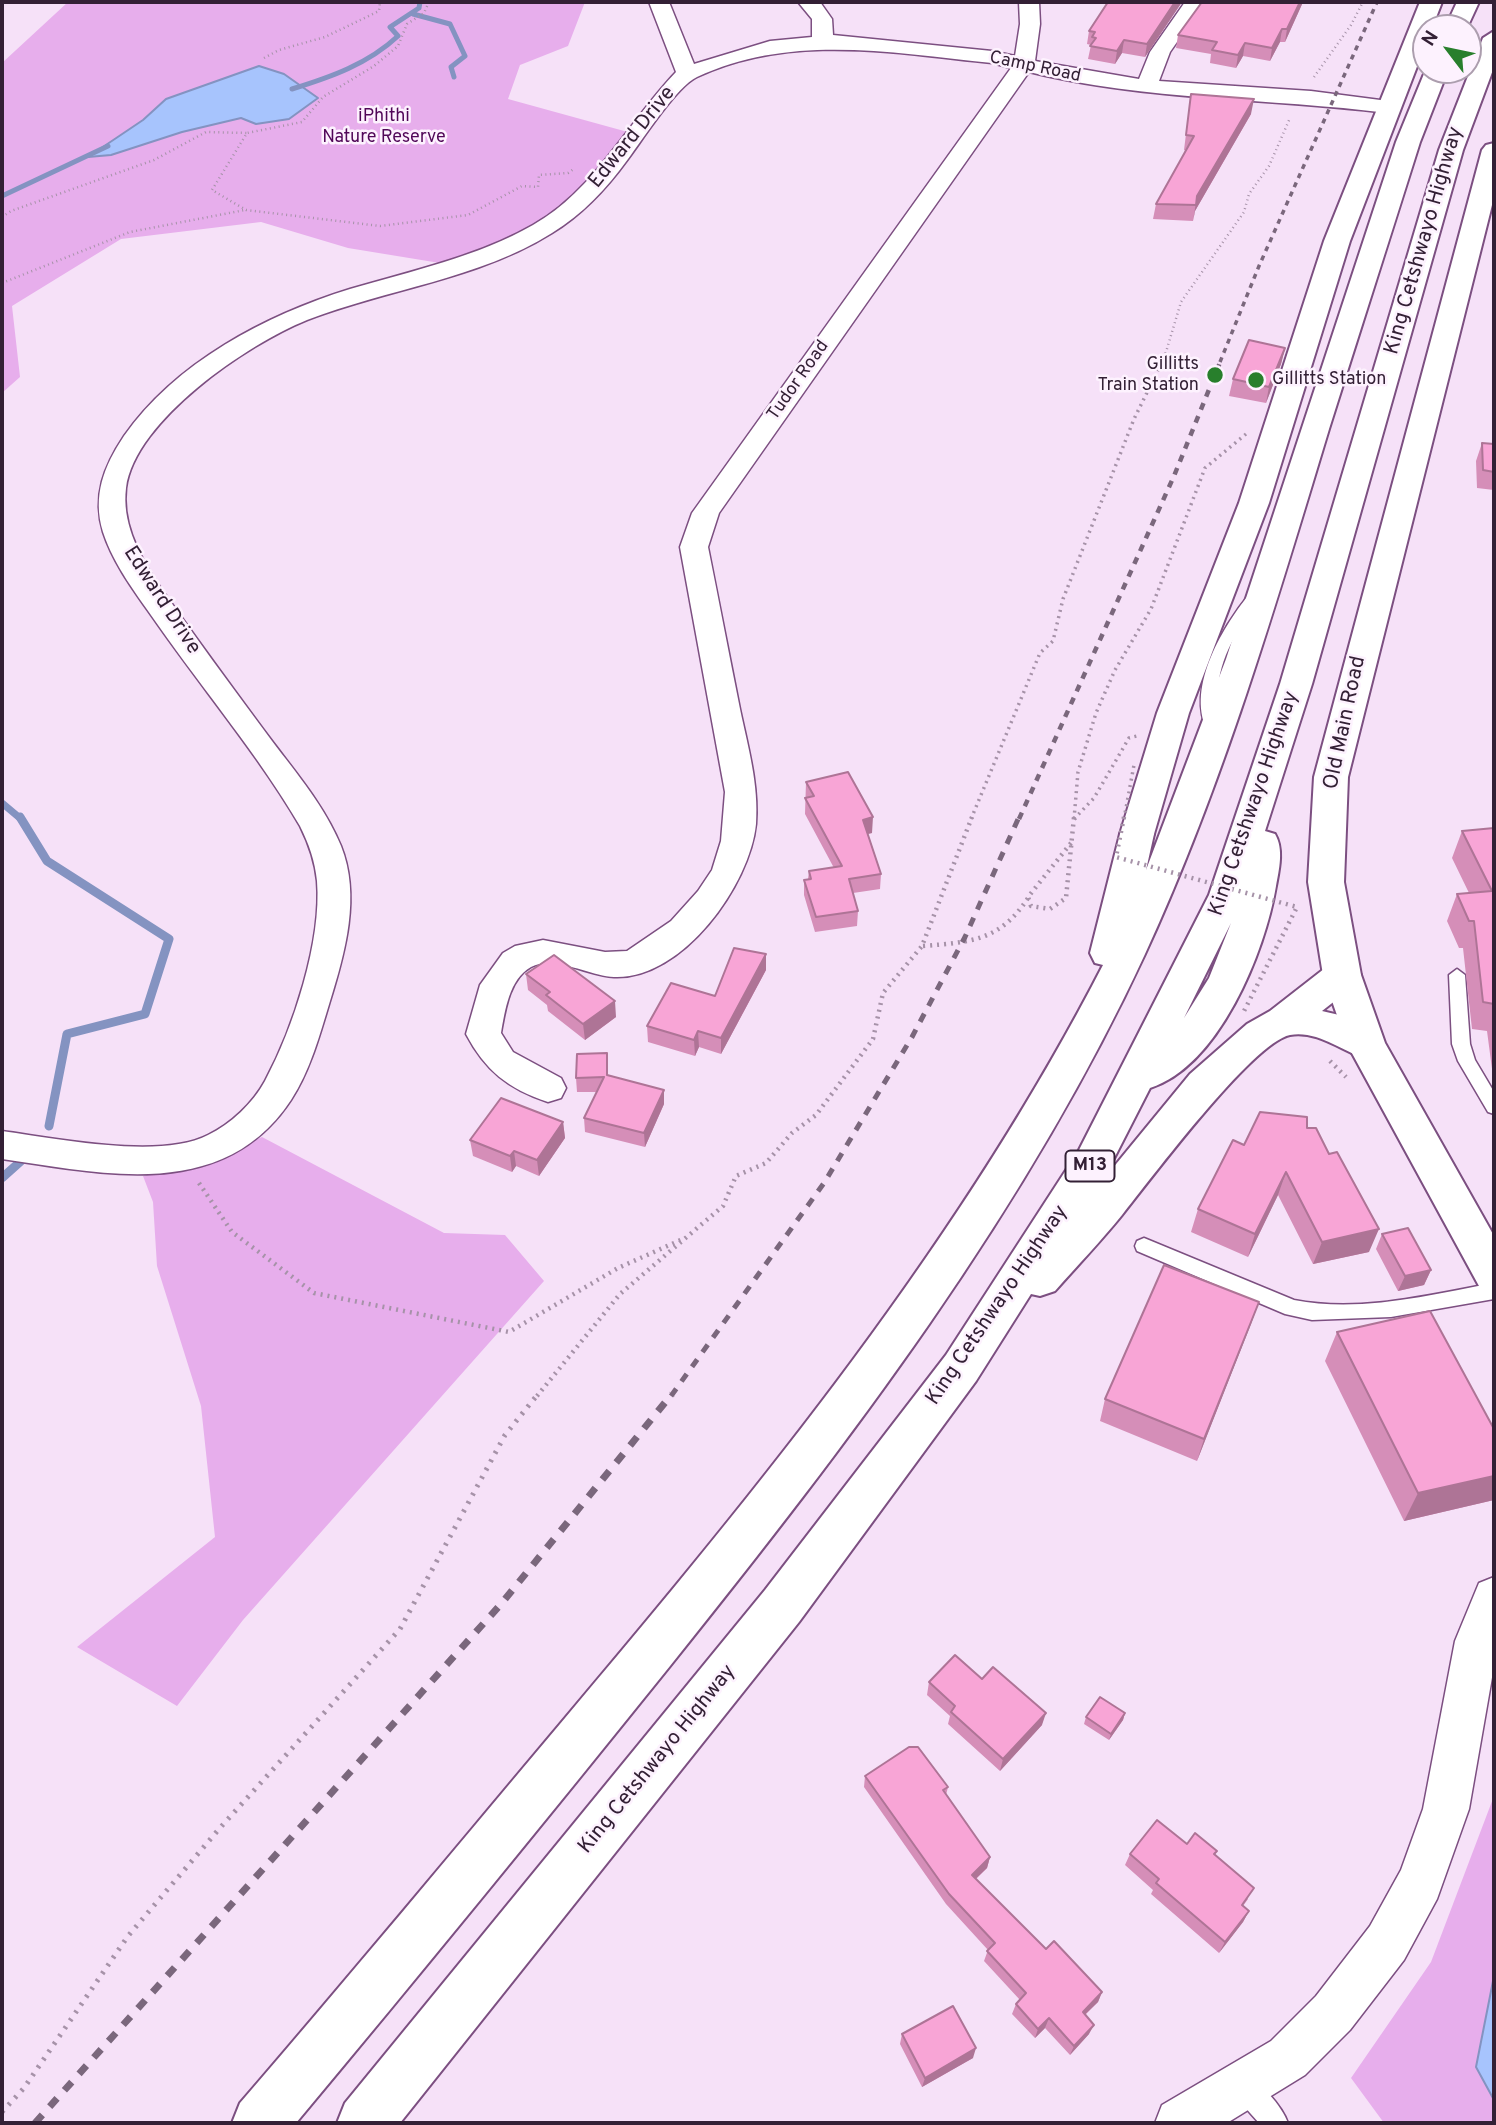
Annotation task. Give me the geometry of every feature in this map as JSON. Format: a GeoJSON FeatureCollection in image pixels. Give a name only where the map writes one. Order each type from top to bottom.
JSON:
{"type":"FeatureCollection","features":[{"type":"Feature","properties":{"kind":"main road"},"geometry":{"type":"LineString","coordinates":[[1090,1026],[1137,834],[1173,713],[1254,503],[1337,241],[1431,2]]}},
{"type":"Feature","properties":{"kind":"main road","name":"King Cetshwayo Highway"},"geometry":{"type":"LineString","coordinates":[[365,2123],[782,1606],[961,1368],[1094,1160],[1227,895],[1258,806],[1451,150],[1494,38]]}},
{"type":"Feature","properties":{"kind":"main road","name":"King Cetshwayo Highway"},"geometry":{"type":"LineString","coordinates":[[260,2123],[678,1621],[849,1402],[924,1298],[1027,1135],[1090,1026],[1151,900],[1213,740],[1267,583],[1408,142],[1431,84]]}},
{"type":"Feature","properties":{"kind":"main road","name":"Old Main Road"},"geometry":{"type":"LineString","coordinates":[[1494,153],[1331,777],[1326,883],[1342,975],[1366,1044],[1494,1274]]}},
{"type":"Feature","properties":{"kind":"main road"},"geometry":{"type":"LineString","coordinates":[[1283,1021],[1342,975]]}},
{"type":"Feature","properties":{"kind":"main road"},"geometry":{"type":"LineString","coordinates":[[961,1368],[1106,1205],[1247,1028],[1283,1021],[1312,1021],[1351,1035],[1366,1044]]}},
{"type":"Feature","properties":{"kind":"street","name":"Edward Drive"},"geometry":{"type":"LineString","coordinates":[[2,1145],[154,1163],[177,1160],[244,1135],[266,1109],[293,1064],[323,968],[334,895],[329,857],[304,807],[144,583],[117,531],[111,494],[120,464],[147,423],[184,388],[264,332],[327,304],[500,249],[543,229],[573,209],[604,168],[687,73],[659,2]]}},
{"type":"Feature","properties":{"kind":"street"},"geometry":{"type":"LineString","coordinates":[[808,2],[822,15],[822,41]]}},
{"type":"Feature","properties":{"kind":"street"},"geometry":{"type":"LineString","coordinates":[[1024,65],[1030,24],[1029,2]]}},
{"type":"Feature","properties":{"kind":"street"},"geometry":{"type":"LineString","coordinates":[[1147,86],[1160,52],[1195,2]]}},
{"type":"Feature","properties":{"kind":"street","name":"Camp Road"},"geometry":{"type":"LineString","coordinates":[[687,73],[771,47],[822,41],[959,53],[1091,80],[1300,96],[1388,107]]}},
{"type":"Feature","properties":{"kind":"street","name":"Tudor Road"},"geometry":{"type":"LineString","coordinates":[[548,1088],[501,1061],[484,1034],[490,1000],[508,963],[536,950],[562,953],[599,964],[621,965],[650,957],[695,917],[728,870],[741,830],[741,792],[694,547],[706,513],[1024,65]]}},
{"type":"Feature","properties":{"kind":"street"},"geometry":{"type":"LineString","coordinates":[[1180,2123],[1288,2058],[1333,2013],[1387,1943],[1420,1882],[1446,1809],[1458,1760],[1477,1640],[1494,1597]]}},
{"type":"Feature","properties":{"kind":"lane"},"geometry":{"type":"LineString","coordinates":[[1457,975],[1461,1044],[1472,1070],[1494,1107]]}},
{"type":"Feature","properties":{"kind":"lane"},"geometry":{"type":"LineString","coordinates":[[1143,1246],[1292,1308],[1317,1314],[1426,1303],[1494,1292]]}},
{"type":"Feature","properties":{"kind":"lane"},"geometry":{"type":"LineString","coordinates":[[1242,2085],[1276,2123]]}},
{"type":"Feature","properties":{"kind":"path"},"geometry":{"type":"LineString","coordinates":[[264,58],[274,50],[302,45],[338,32],[379,11],[380,2]]}},
{"type":"Feature","properties":{"kind":"path"},"geometry":{"type":"LineString","coordinates":[[2,217],[11,211],[154,160],[206,132],[247,134],[302,122],[323,97],[374,66],[398,46],[407,24],[424,13],[429,2]]}},
{"type":"Feature","properties":{"kind":"path"},"geometry":{"type":"LineString","coordinates":[[2,2112],[24,2088],[128,1936],[219,1829],[400,1629],[505,1435],[620,1294],[723,1206],[736,1176],[766,1163],[792,1133],[816,1115],[873,1039],[883,993],[922,946],[972,816],[1040,653],[1053,641],[1063,599],[1134,419],[1160,371],[1181,302],[1244,212],[1249,194],[1269,166],[1300,96],[1351,25],[1363,2]]}},
{"type":"Feature","properties":{"kind":"path"},"geometry":{"type":"LineString","coordinates":[[246,210],[212,190],[247,134]]}},
{"type":"Feature","properties":{"kind":"path"},"geometry":{"type":"LineString","coordinates":[[2,283],[130,232],[246,210],[380,226],[455,217],[468,215],[522,186],[538,187],[539,175],[568,173],[579,166],[604,168]]}},
{"type":"Feature","properties":{"kind":"path"},"geometry":{"type":"LineString","coordinates":[[1028,897],[1031,906],[1043,911],[1054,908],[1066,898],[1078,772],[1096,713],[1162,585],[1205,468],[1249,432],[1278,428]]}},
{"type":"Feature","properties":{"kind":"path"},"geometry":{"type":"LineString","coordinates":[[1074,819],[1094,798],[1129,738],[1146,734]]}},
{"type":"Feature","properties":{"kind":"path"},"geometry":{"type":"LineString","coordinates":[[1138,755],[1116,858],[1297,906],[1247,1028]]}},
{"type":"Feature","properties":{"kind":"path"},"geometry":{"type":"LineString","coordinates":[[922,946],[985,939],[1017,919],[1028,897],[1071,843]]}},
{"type":"Feature","properties":{"kind":"path"},"geometry":{"type":"LineString","coordinates":[[1325,1056],[1354,1086]]}},
{"type":"Feature","properties":{"kind":"path"},"geometry":{"type":"LineString","coordinates":[[177,1160],[190,1169],[232,1232],[314,1293],[509,1332],[618,1268],[687,1237]]}},
{"type":"Feature","properties":{"kind":"green space","name":"iPhithi Nature Reserve"},"geometry":{"type":"Polygon","coordinates":[[[68,2],[585,2],[568,46],[520,65],[508,99],[635,134],[573,209],[452,265],[348,248],[261,222],[121,239],[12,306],[20,377],[2,393],[2,63],[68,2]]]}},
{"type":"Feature","properties":{"kind":"green space"},"geometry":{"type":"Polygon","coordinates":[[[262,1137],[444,1233],[505,1235],[544,1281],[243,1620],[177,1706],[77,1647],[215,1537],[201,1406],[157,1266],[153,1202],[143,1176],[184,1171],[262,1137]]]}},
{"type":"Feature","properties":{"kind":"green space"},"geometry":{"type":"Polygon","coordinates":[[[1494,1796],[1494,2123],[1384,2123],[1351,2078],[1431,1962],[1494,1796]]]}},
{"type":"Feature","properties":{"kind":"water"},"geometry":{"type":"Polygon","coordinates":[[[259,66],[284,74],[318,98],[289,119],[256,124],[241,118],[182,132],[111,155],[88,157],[143,120],[166,99],[259,66]]]}},
{"type":"Feature","properties":{"kind":"water"},"geometry":{"type":"Polygon","coordinates":[[[1494,1976],[1494,2100],[1476,2067],[1494,1976]]]}},
{"type":"Feature","properties":{"kind":"building"},"geometry":{"type":"Polygon","coordinates":[[[1108,2],[1175,2],[1147,44],[1124,40],[1117,51],[1090,46],[1096,38],[1092,37],[1095,32],[1089,31],[1108,2]]]}},
{"type":"Feature","properties":{"kind":"building"},"geometry":{"type":"Polygon","coordinates":[[[1202,2],[1300,2],[1287,29],[1282,29],[1272,48],[1245,43],[1238,55],[1212,50],[1217,42],[1178,35],[1202,2]]]}},
{"type":"Feature","properties":{"kind":"building"},"geometry":{"type":"Polygon","coordinates":[[[1191,94],[1254,99],[1197,196],[1196,205],[1156,204],[1194,136],[1186,135],[1191,94]]]}},
{"type":"Feature","properties":{"kind":"building"},"geometry":{"type":"Polygon","coordinates":[[[1249,340],[1285,348],[1269,387],[1233,379],[1249,340]]]}},
{"type":"Feature","properties":{"kind":"building"},"geometry":{"type":"Polygon","coordinates":[[[1482,443],[1494,444],[1494,472],[1483,470],[1482,443]]]}},
{"type":"Feature","properties":{"kind":"building"},"geometry":{"type":"Polygon","coordinates":[[[848,772],[873,817],[863,820],[881,874],[849,879],[858,911],[816,917],[804,880],[811,879],[809,871],[842,866],[805,798],[814,796],[806,782],[848,772]]]}},
{"type":"Feature","properties":{"kind":"building"},"geometry":{"type":"Polygon","coordinates":[[[1494,828],[1494,1004],[1483,1002],[1474,921],[1469,921],[1457,894],[1492,891],[1462,831],[1494,828]]]}},
{"type":"Feature","properties":{"kind":"building"},"geometry":{"type":"Polygon","coordinates":[[[734,948],[766,954],[721,1038],[698,1031],[694,1040],[647,1026],[671,983],[715,996],[734,948]]]}},
{"type":"Feature","properties":{"kind":"building"},"geometry":{"type":"Polygon","coordinates":[[[554,955],[615,1001],[583,1024],[546,995],[550,992],[526,974],[554,955]]]}},
{"type":"Feature","properties":{"kind":"building"},"geometry":{"type":"Polygon","coordinates":[[[607,1053],[607,1075],[664,1090],[644,1133],[584,1118],[604,1077],[576,1078],[577,1054],[607,1053]]]}},
{"type":"Feature","properties":{"kind":"building"},"geometry":{"type":"Polygon","coordinates":[[[501,1098],[563,1122],[537,1160],[514,1151],[510,1156],[470,1140],[501,1098]]]}},
{"type":"Feature","properties":{"kind":"building"},"geometry":{"type":"Polygon","coordinates":[[[1260,1112],[1307,1117],[1307,1128],[1316,1128],[1329,1154],[1337,1152],[1379,1229],[1322,1242],[1286,1172],[1255,1234],[1198,1209],[1233,1140],[1244,1145],[1260,1112]]]}},
{"type":"Feature","properties":{"kind":"building"},"geometry":{"type":"Polygon","coordinates":[[[1408,1228],[1431,1270],[1405,1276],[1382,1234],[1408,1228]]]}},
{"type":"Feature","properties":{"kind":"building"},"geometry":{"type":"Polygon","coordinates":[[[1164,1265],[1259,1302],[1204,1439],[1105,1399],[1164,1265]]]}},
{"type":"Feature","properties":{"kind":"building"},"geometry":{"type":"Polygon","coordinates":[[[1430,1311],[1494,1429],[1494,1476],[1418,1493],[1337,1332],[1430,1311]]]}},
{"type":"Feature","properties":{"kind":"building"},"geometry":{"type":"Polygon","coordinates":[[[955,1655],[982,1679],[993,1667],[1046,1713],[1003,1759],[951,1712],[955,1706],[929,1682],[955,1655]]]}},
{"type":"Feature","properties":{"kind":"building"},"geometry":{"type":"Polygon","coordinates":[[[1100,1697],[1125,1713],[1111,1734],[1086,1717],[1100,1697]]]}},
{"type":"Feature","properties":{"kind":"building"},"geometry":{"type":"Polygon","coordinates":[[[909,1747],[918,1747],[948,1787],[943,1790],[990,1857],[972,1875],[1046,1949],[1054,1941],[1102,1992],[1083,2012],[1094,2025],[1074,2046],[1049,2018],[1038,2029],[1016,2004],[1026,1993],[987,1951],[995,1943],[949,1894],[865,1776],[909,1747]]]}},
{"type":"Feature","properties":{"kind":"building"},"geometry":{"type":"Polygon","coordinates":[[[1157,1820],[1187,1844],[1195,1833],[1217,1851],[1214,1854],[1254,1888],[1242,1905],[1249,1911],[1225,1942],[1156,1883],[1159,1879],[1130,1854],[1157,1820]]]}},
{"type":"Feature","properties":{"kind":"building"},"geometry":{"type":"Polygon","coordinates":[[[953,2006],[976,2048],[925,2078],[902,2034],[953,2006]]]}},
{"type":"Feature","properties":{"kind":"waterway"},"geometry":{"type":"LineString","coordinates":[[292,89],[362,62],[386,46],[398,36],[390,27],[419,8],[420,2]]}},
{"type":"Feature","properties":{"kind":"waterway"},"geometry":{"type":"LineString","coordinates":[[413,14],[450,24],[465,56],[451,67],[454,77]]}},
{"type":"Feature","properties":{"kind":"waterway"},"geometry":{"type":"LineString","coordinates":[[2,196],[108,146]]}},
{"type":"Feature","properties":{"kind":"waterway"},"geometry":{"type":"LineString","coordinates":[[2,803],[21,819]]}},
{"type":"Feature","properties":{"kind":"waterway"},"geometry":{"type":"LineString","coordinates":[[20,817],[47,861],[169,939],[145,1014],[67,1034],[49,1126]]}},
{"type":"Feature","properties":{"kind":"waterway"},"geometry":{"type":"LineString","coordinates":[[2,1178],[21,1161]]}},
{"type":"Feature","properties":{"kind":"railway"},"geometry":{"type":"LineString","coordinates":[[1220,362],[1259,266],[1377,2]]}},
{"type":"Feature","properties":{"kind":"railway"},"geometry":{"type":"LineString","coordinates":[[1019,819],[1174,476],[1221,360]]}},
{"type":"Feature","properties":{"kind":"railway"},"geometry":{"type":"LineString","coordinates":[[671,1396],[824,1183],[912,1037],[965,937],[1019,817]]}},
{"type":"Feature","properties":{"kind":"railway"},"geometry":{"type":"LineString","coordinates":[[35,2123],[501,1604],[672,1394]]}},
{"type":"Feature","properties":{"kind":"place","name":"Gillitts Train Station"},"geometry":{"type":"Point","coordinates":[1215,375]}},
{"type":"Feature","properties":{"kind":"place","name":"Gillitts Station"},"geometry":{"type":"Point","coordinates":[1256,380]}}]}
